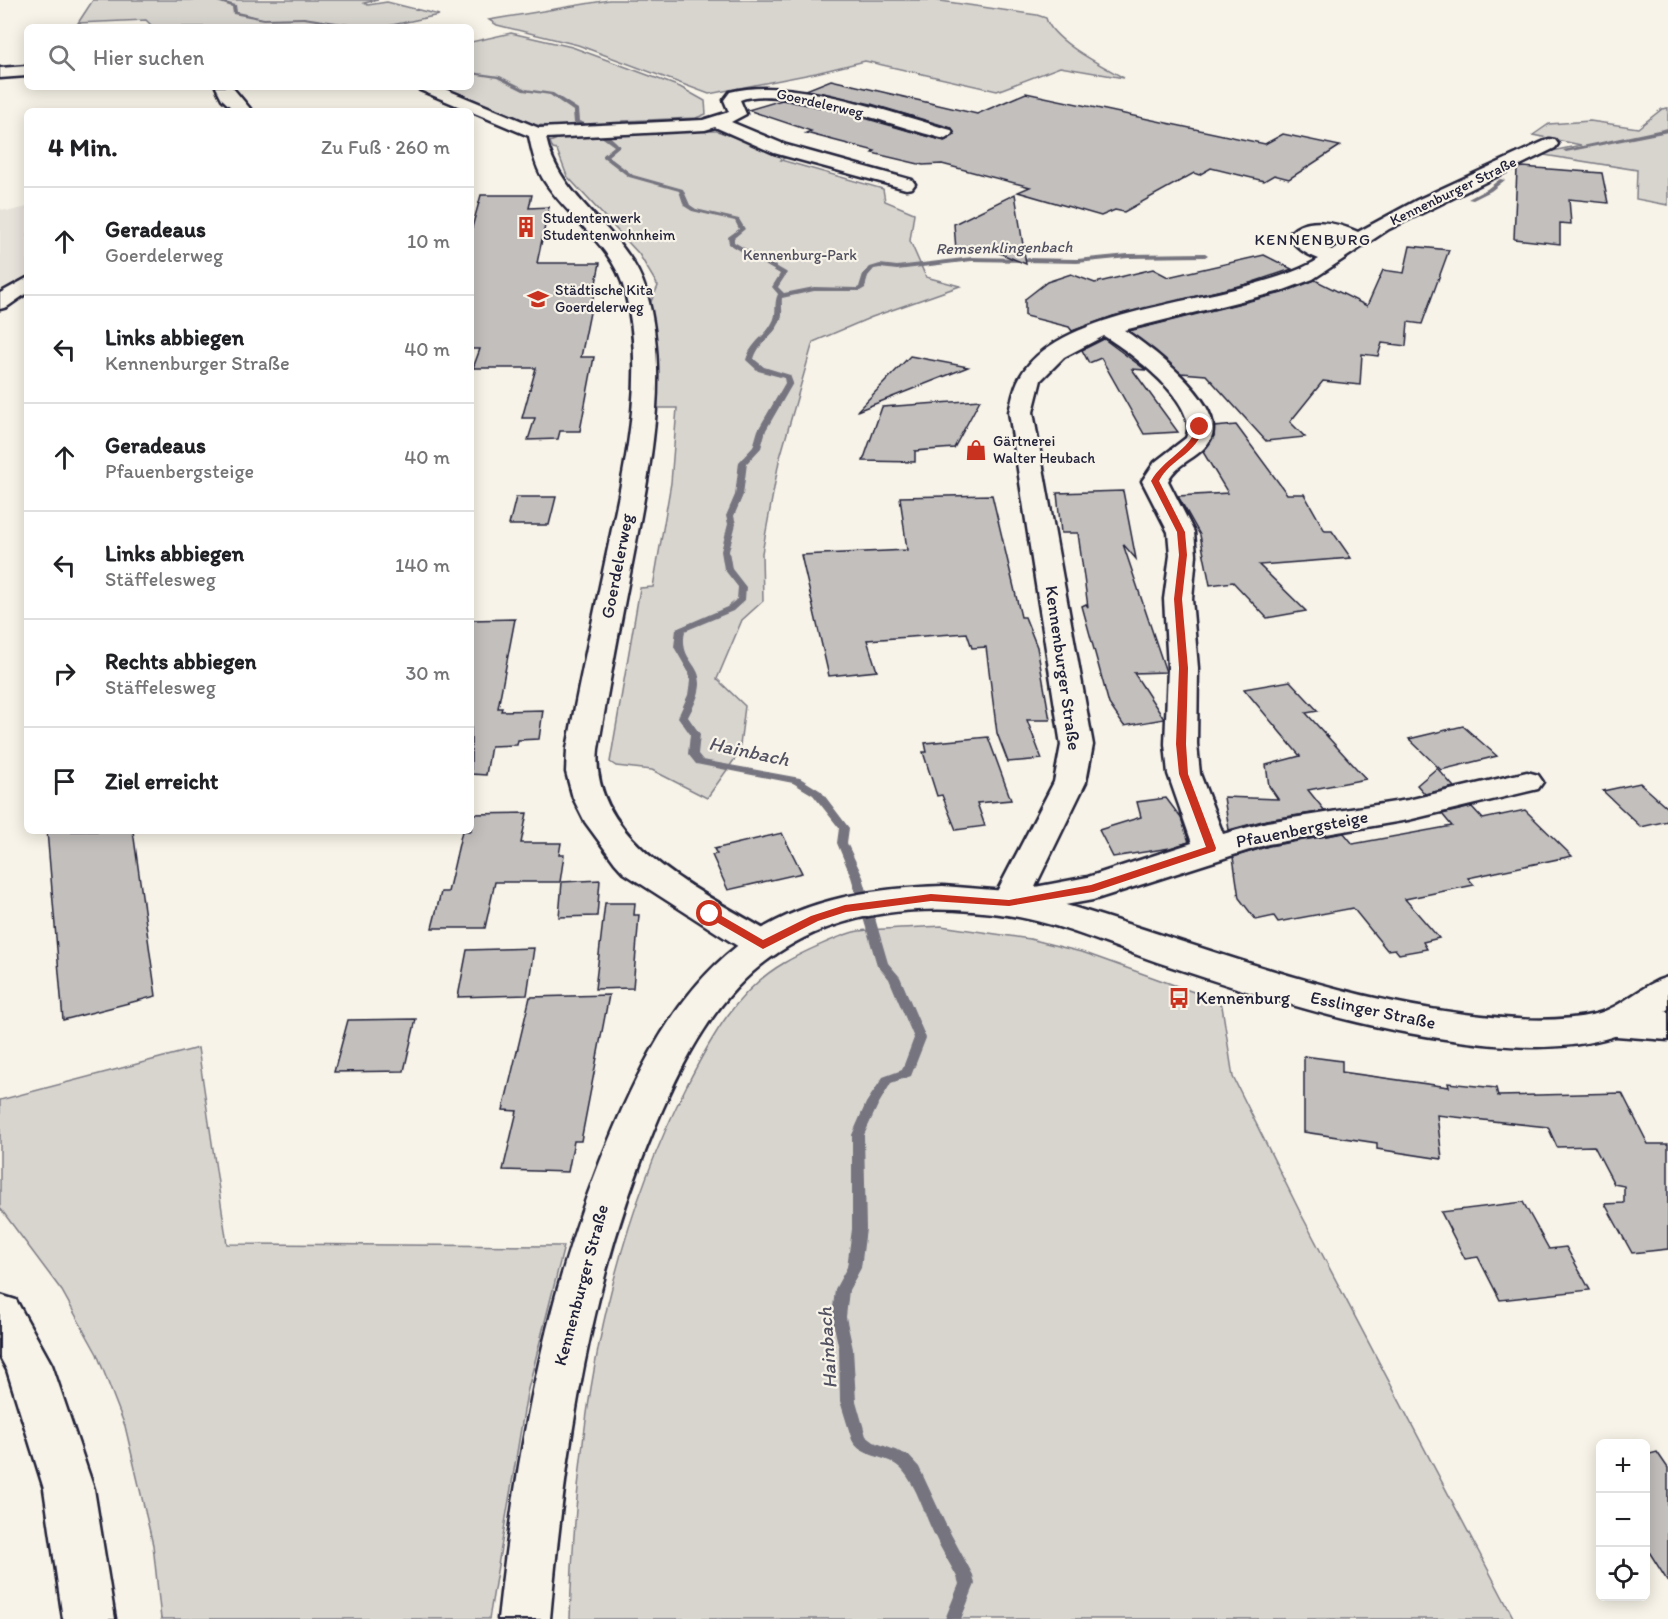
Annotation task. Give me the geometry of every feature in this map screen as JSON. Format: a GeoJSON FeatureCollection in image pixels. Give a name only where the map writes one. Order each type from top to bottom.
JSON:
{"type":"FeatureCollection","features":[{"type":"Feature","properties":{"kind":"street"},"geometry":{"type":"LineString","coordinates":[[0,73],[24,71]]}},
{"type":"Feature","properties":{"kind":"street"},"geometry":{"type":"LineString","coordinates":[[433,90],[537,133],[696,126],[718,122],[780,149],[906,184]]}},
{"type":"Feature","properties":{"kind":"street","name":"Goerdelerweg"},"geometry":{"type":"LineString","coordinates":[[718,122],[738,114],[732,99],[736,94],[771,91],[945,134]]}},
{"type":"Feature","properties":{"kind":"street"},"geometry":{"type":"LineString","coordinates":[[225,98],[240,108]]}},
{"type":"Feature","properties":{"kind":"street","name":"Goerdelerweg"},"geometry":{"type":"LineString","coordinates":[[537,133],[545,168],[621,257],[630,273],[637,291],[641,325],[641,443],[586,726],[582,760],[587,793],[596,813],[622,852],[636,865],[763,945]]}},
{"type":"Feature","properties":{"kind":"street","name":"Kennenburger Straße"},"geometry":{"type":"LineString","coordinates":[[524,1619],[532,1529],[554,1388],[585,1258],[627,1140],[675,1044],[700,1006],[718,984],[763,945],[815,918],[845,908],[931,898],[1009,903],[1070,782],[1077,745],[1022,423],[1022,394],[1032,375],[1051,356],[1078,338],[1106,328],[1306,275],[1357,239],[1441,194],[1549,144]]}},
{"type":"Feature","properties":{"kind":"street"},"geometry":{"type":"LineString","coordinates":[[1332,257],[1306,247],[1298,236],[1308,230],[1326,229],[1345,232],[1357,239]]}},
{"type":"Feature","properties":{"kind":"street"},"geometry":{"type":"LineString","coordinates":[[0,303],[24,286]]}},
{"type":"Feature","properties":{"kind":"street"},"geometry":{"type":"LineString","coordinates":[[1106,328],[1134,344],[1164,372],[1195,406],[1200,427],[1196,440],[1160,472],[1155,481],[1181,532],[1183,555],[1178,599],[1183,668],[1181,744],[1184,774],[1211,848]]}},
{"type":"Feature","properties":{"kind":"street","name":"Pfauenbergsteige"},"geometry":{"type":"LineString","coordinates":[[1009,903],[1093,888],[1211,848],[1267,833],[1408,810],[1527,782]]}},
{"type":"Feature","properties":{"kind":"street","name":"Esslinger Straße"},"geometry":{"type":"LineString","coordinates":[[1009,903],[1060,916],[1298,993],[1382,1015],[1461,1028],[1539,1033],[1595,1028],[1634,1014],[1668,990]]}},
{"type":"Feature","properties":{"kind":"street"},"geometry":{"type":"LineString","coordinates":[[1616,1022],[1668,1026]]}},
{"type":"Feature","properties":{"kind":"street"},"geometry":{"type":"LineString","coordinates":[[0,1314],[29,1365],[69,1489],[89,1619]]}},
{"type":"Feature","properties":{"kind":"shaded area"},"geometry":{"type":"Polygon","coordinates":[[[24,208],[24,276],[0,293],[0,209],[10,211],[24,208]]]}},
{"type":"Feature","properties":{"kind":"green space"},"geometry":{"type":"Polygon","coordinates":[[[93,0],[378,0],[364,3],[368,5],[387,2],[439,15],[397,24],[150,24],[146,20],[78,23],[93,0]]]}},
{"type":"Feature","properties":{"kind":"green space"},"geometry":{"type":"Polygon","coordinates":[[[609,0],[934,0],[1037,15],[1046,18],[1050,27],[1068,44],[1124,78],[1060,67],[997,91],[865,61],[709,94],[578,45],[497,25],[489,20],[609,0]]]}},
{"type":"Feature","properties":{"kind":"green space"},"geometry":{"type":"Polygon","coordinates":[[[511,33],[572,47],[680,87],[705,101],[706,114],[696,118],[623,121],[623,126],[581,128],[536,125],[449,90],[474,90],[474,41],[511,33]]]}},
{"type":"Feature","properties":{"kind":"green space"},"geometry":{"type":"Polygon","coordinates":[[[1668,108],[1668,205],[1636,199],[1637,170],[1538,154],[1581,145],[1533,135],[1549,124],[1590,121],[1638,128],[1662,109],[1668,108]]]}},
{"type":"Feature","properties":{"kind":"green space","name":"Kennenburg-Park"},"geometry":{"type":"Polygon","coordinates":[[[717,131],[788,156],[781,160],[883,189],[885,201],[914,213],[910,241],[926,277],[960,286],[872,317],[813,342],[779,461],[762,553],[763,601],[742,620],[717,679],[745,706],[739,753],[707,798],[652,770],[616,766],[610,762],[640,588],[653,587],[671,483],[677,408],[654,408],[648,308],[658,286],[639,254],[567,176],[557,150],[553,149],[550,142],[562,137],[717,131]]]}},
{"type":"Feature","properties":{"kind":"green space"},"geometry":{"type":"Polygon","coordinates":[[[941,926],[1030,939],[1085,953],[1213,999],[1222,1006],[1233,1077],[1301,1214],[1514,1619],[570,1619],[573,1550],[587,1413],[614,1278],[634,1212],[658,1148],[696,1067],[716,1033],[739,1001],[767,974],[784,963],[822,944],[859,931],[941,926]]]}},
{"type":"Feature","properties":{"kind":"green space"},"geometry":{"type":"Polygon","coordinates":[[[198,1048],[227,1244],[564,1246],[527,1393],[489,1619],[161,1619],[153,1545],[125,1426],[97,1354],[62,1291],[0,1208],[0,1100],[198,1048]]]}},
{"type":"Feature","properties":{"kind":"building"},"geometry":{"type":"Polygon","coordinates":[[[831,80],[977,114],[1026,93],[1265,144],[1283,134],[1340,146],[1289,179],[1274,175],[1264,181],[1211,168],[1199,175],[1194,173],[1124,212],[1115,210],[1101,216],[1018,192],[1030,187],[942,164],[923,165],[872,153],[875,151],[806,133],[811,131],[748,110],[782,100],[840,111],[944,141],[955,135],[952,128],[871,104],[806,90],[831,80]]]}},
{"type":"Feature","properties":{"kind":"building"},"geometry":{"type":"Polygon","coordinates":[[[1522,167],[1602,173],[1608,203],[1569,199],[1571,224],[1560,223],[1560,244],[1514,239],[1517,169],[1522,167]]]}},
{"type":"Feature","properties":{"kind":"building"},"geometry":{"type":"Polygon","coordinates":[[[1015,194],[1026,264],[992,250],[956,250],[954,224],[1015,194]]]}},
{"type":"Feature","properties":{"kind":"building"},"geometry":{"type":"Polygon","coordinates":[[[481,195],[532,195],[529,208],[549,207],[537,263],[600,263],[581,357],[594,357],[580,431],[560,431],[558,439],[528,440],[535,418],[522,418],[536,368],[474,368],[480,349],[474,349],[474,220],[481,195]]]}},
{"type":"Feature","properties":{"kind":"building"},"geometry":{"type":"Polygon","coordinates":[[[1410,246],[1449,250],[1422,324],[1408,322],[1406,346],[1382,343],[1378,356],[1362,354],[1360,385],[1323,381],[1290,422],[1305,437],[1266,441],[1206,375],[1181,373],[1129,331],[1282,293],[1315,280],[1367,306],[1383,270],[1404,273],[1410,246]]]}},
{"type":"Feature","properties":{"kind":"building"},"geometry":{"type":"Polygon","coordinates":[[[1264,255],[1292,269],[1247,284],[1113,316],[1072,331],[1069,327],[1025,316],[1025,299],[1047,282],[1071,274],[1095,283],[1153,269],[1168,277],[1264,255]]]}},
{"type":"Feature","properties":{"kind":"building"},"geometry":{"type":"Polygon","coordinates":[[[1104,339],[1146,370],[1132,369],[1178,432],[1144,434],[1101,358],[1089,363],[1082,350],[1104,339]]]}},
{"type":"Feature","properties":{"kind":"building"},"geometry":{"type":"Polygon","coordinates":[[[910,356],[968,367],[857,411],[910,356]]]}},
{"type":"Feature","properties":{"kind":"building"},"geometry":{"type":"Polygon","coordinates":[[[980,400],[954,448],[915,451],[915,462],[863,461],[882,407],[980,400]]]}},
{"type":"Feature","properties":{"kind":"building"},"geometry":{"type":"Polygon","coordinates":[[[1236,425],[1287,494],[1304,494],[1325,531],[1332,531],[1351,558],[1259,565],[1306,611],[1267,618],[1233,582],[1210,585],[1200,535],[1178,496],[1228,493],[1203,452],[1214,436],[1214,427],[1236,425]]]}},
{"type":"Feature","properties":{"kind":"building"},"geometry":{"type":"Polygon","coordinates":[[[1123,491],[1136,559],[1123,544],[1166,672],[1134,673],[1164,719],[1124,726],[1109,704],[1082,606],[1086,604],[1088,607],[1078,533],[1061,533],[1057,493],[1123,491]]]}},
{"type":"Feature","properties":{"kind":"building"},"geometry":{"type":"Polygon","coordinates":[[[992,495],[1021,617],[1025,617],[1037,647],[1050,720],[1027,720],[1042,759],[1008,762],[997,733],[986,647],[972,648],[967,633],[867,640],[877,671],[829,676],[801,555],[907,550],[900,497],[992,495]]]}},
{"type":"Feature","properties":{"kind":"building"},"geometry":{"type":"Polygon","coordinates":[[[516,497],[556,497],[549,525],[509,525],[516,497]]]}},
{"type":"Feature","properties":{"kind":"building"},"geometry":{"type":"Polygon","coordinates":[[[515,619],[498,708],[502,708],[501,711],[543,710],[539,739],[518,740],[517,745],[491,746],[486,775],[474,774],[474,620],[515,619]]]}},
{"type":"Feature","properties":{"kind":"building"},"geometry":{"type":"Polygon","coordinates":[[[1290,681],[1318,711],[1306,713],[1366,779],[1308,790],[1325,811],[1266,820],[1229,830],[1224,797],[1278,799],[1269,786],[1266,765],[1300,756],[1244,689],[1290,681]]]}},
{"type":"Feature","properties":{"kind":"building"},"geometry":{"type":"Polygon","coordinates":[[[1463,726],[1497,756],[1441,770],[1409,739],[1463,726]]]}},
{"type":"Feature","properties":{"kind":"building"},"geometry":{"type":"Polygon","coordinates":[[[988,737],[1011,800],[977,803],[985,826],[956,830],[942,795],[937,796],[923,752],[927,752],[925,743],[988,737]]]}},
{"type":"Feature","properties":{"kind":"building"},"geometry":{"type":"Polygon","coordinates":[[[1437,768],[1454,787],[1425,794],[1417,785],[1437,768]]]}},
{"type":"Feature","properties":{"kind":"building"},"geometry":{"type":"Polygon","coordinates":[[[1640,783],[1668,808],[1668,821],[1641,827],[1603,791],[1640,783]]]}},
{"type":"Feature","properties":{"kind":"building"},"geometry":{"type":"Polygon","coordinates":[[[1166,798],[1181,818],[1189,842],[1170,848],[1113,857],[1099,830],[1141,817],[1137,802],[1166,798]]]}},
{"type":"Feature","properties":{"kind":"building"},"geometry":{"type":"Polygon","coordinates":[[[1472,807],[1483,819],[1525,810],[1572,856],[1468,878],[1474,885],[1405,899],[1439,938],[1423,942],[1427,949],[1399,954],[1395,949],[1387,950],[1353,908],[1278,922],[1274,916],[1256,920],[1239,898],[1233,857],[1269,846],[1344,833],[1353,844],[1452,826],[1442,814],[1472,807]]]}},
{"type":"Feature","properties":{"kind":"building"},"geometry":{"type":"Polygon","coordinates":[[[527,813],[521,843],[561,843],[559,855],[564,855],[560,882],[495,882],[485,928],[432,928],[441,892],[448,892],[461,834],[474,834],[474,814],[527,813]]]}},
{"type":"Feature","properties":{"kind":"building"},"geometry":{"type":"Polygon","coordinates":[[[782,833],[802,873],[728,890],[712,855],[717,854],[714,849],[782,833]]]}},
{"type":"Feature","properties":{"kind":"building"},"geometry":{"type":"Polygon","coordinates":[[[47,834],[133,834],[156,996],[63,1020],[47,834]]]}},
{"type":"Feature","properties":{"kind":"building"},"geometry":{"type":"Polygon","coordinates":[[[600,880],[597,916],[559,917],[562,882],[600,880]]]}},
{"type":"Feature","properties":{"kind":"building"},"geometry":{"type":"Polygon","coordinates":[[[605,903],[635,903],[634,915],[639,915],[633,988],[595,989],[605,903]]]}},
{"type":"Feature","properties":{"kind":"building"},"geometry":{"type":"Polygon","coordinates":[[[534,948],[527,995],[458,997],[467,950],[534,948]]]}},
{"type":"Feature","properties":{"kind":"building"},"geometry":{"type":"Polygon","coordinates":[[[609,995],[581,1141],[574,1141],[568,1172],[503,1170],[517,1111],[503,1110],[530,997],[609,995]]]}},
{"type":"Feature","properties":{"kind":"building"},"geometry":{"type":"Polygon","coordinates":[[[416,1019],[404,1071],[334,1072],[348,1020],[416,1019]]]}},
{"type":"Feature","properties":{"kind":"building"},"geometry":{"type":"Polygon","coordinates":[[[1304,1056],[1342,1061],[1342,1072],[1449,1087],[1448,1083],[1496,1088],[1498,1096],[1622,1093],[1648,1144],[1668,1144],[1668,1249],[1632,1253],[1605,1204],[1624,1203],[1624,1186],[1614,1184],[1594,1146],[1557,1147],[1548,1127],[1437,1115],[1442,1159],[1377,1149],[1377,1143],[1304,1132],[1304,1056]]]}},
{"type":"Feature","properties":{"kind":"building"},"geometry":{"type":"Polygon","coordinates":[[[1523,1202],[1549,1249],[1566,1247],[1590,1290],[1500,1300],[1478,1257],[1465,1259],[1441,1212],[1523,1202]]]}},
{"type":"Feature","properties":{"kind":"building"},"geometry":{"type":"Polygon","coordinates":[[[1657,1452],[1668,1468],[1668,1582],[1650,1553],[1650,1454],[1657,1452]]]}},
{"type":"Feature","properties":{"kind":"waterway","name":"Hainbach"},"geometry":{"type":"LineString","coordinates":[[213,0],[234,6],[235,13],[264,19],[304,18],[347,24]]}},
{"type":"Feature","properties":{"kind":"waterway","name":"Hainbach"},"geometry":{"type":"LineString","coordinates":[[474,73],[498,77],[525,90],[551,94],[576,110],[576,122],[610,139],[617,146],[605,156],[631,176],[681,190],[687,206],[694,210],[737,220],[742,229],[731,237],[731,243],[784,273],[775,287],[781,294],[778,300],[778,320],[757,344],[750,360],[761,369],[787,377],[789,383],[762,430],[757,448],[743,462],[739,495],[730,516],[732,524],[725,551],[728,569],[742,587],[741,600],[730,609],[681,629],[679,647],[691,668],[695,681],[693,695],[683,717],[695,734],[693,754],[700,762],[796,780],[817,793],[844,828],[842,843],[857,877],[883,965],[894,977],[920,1038],[907,1073],[887,1080],[872,1103],[858,1135],[859,1229],[854,1268],[842,1289],[839,1317],[846,1349],[848,1401],[860,1440],[869,1447],[903,1460],[914,1472],[940,1530],[965,1575],[967,1584],[953,1619]]}},
{"type":"Feature","properties":{"kind":"waterway","name":"Remsenklingenbach"},"geometry":{"type":"LineString","coordinates":[[1566,150],[1668,130]]}},
{"type":"Feature","properties":{"kind":"waterway","name":"Remsenklingenbach"},"geometry":{"type":"LineString","coordinates":[[1471,199],[1502,180]]}},
{"type":"Feature","properties":{"kind":"waterway","name":"Remsenklingenbach"},"geometry":{"type":"LineString","coordinates":[[781,296],[814,289],[858,290],[862,288],[865,275],[872,268],[880,266],[897,268],[972,259],[1077,261],[1128,256],[1205,255]]}},
{"type":"Feature","properties":{"kind":"place","name":"Studentenwerk Studentenwohnheim"},"geometry":{"type":"Point","coordinates":[526,227]}},
{"type":"Feature","properties":{"kind":"place","name":"Städtische Kita Goerdelerweg"},"geometry":{"type":"Point","coordinates":[538,299]}},
{"type":"Feature","properties":{"kind":"place","name":"Gärtnerei Walter Heubach"},"geometry":{"type":"Point","coordinates":[976,450]}},
{"type":"Feature","properties":{"kind":"place","name":"Kennenburg"},"geometry":{"type":"Point","coordinates":[1179,998]}},
{"type":"Feature","properties":{"kind":"district","name":"KENNENBURG"},"geometry":{"type":"Point","coordinates":[1313,239]}},
{"type":"Feature","properties":{"kind":"route"},"geometry":{"type":"LineString","coordinates":[[710,914],[763,945],[815,918],[845,908],[931,898],[1009,903],[1093,888],[1211,848],[1186,782],[1181,744],[1183,668],[1178,599],[1183,555],[1181,532],[1155,485],[1155,478],[1160,472],[1199,437],[1200,427]]}}]}
